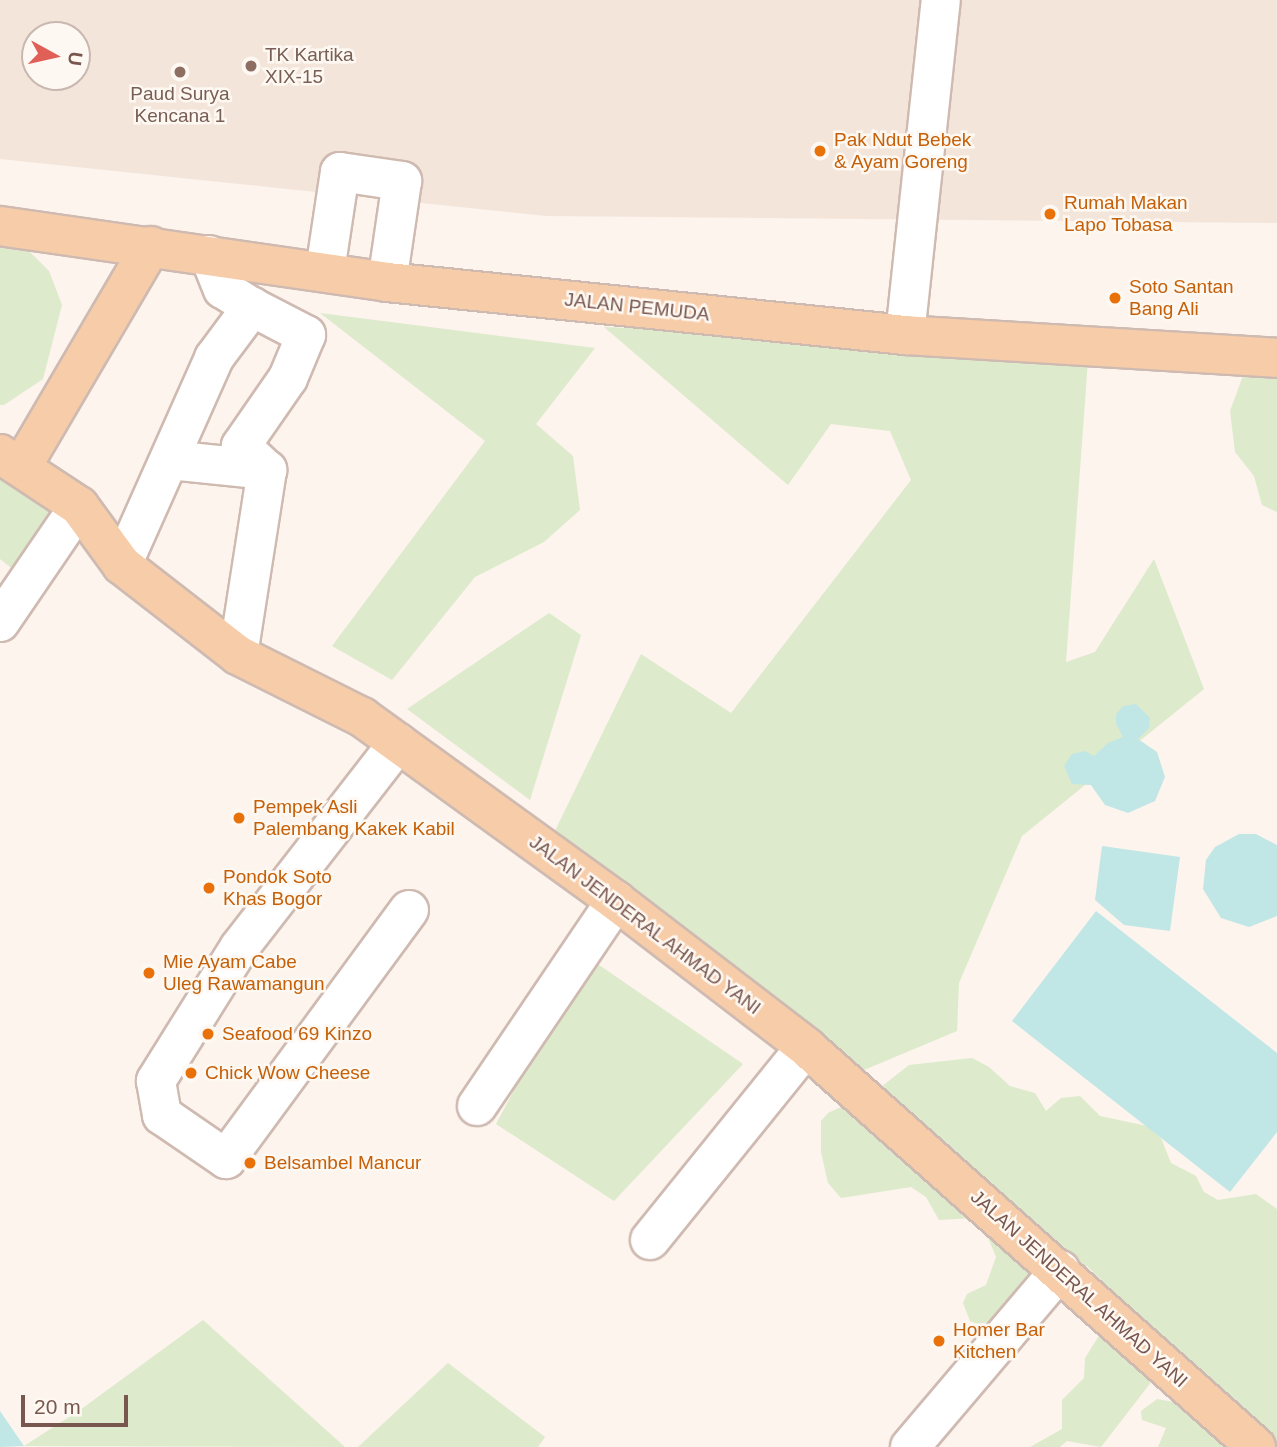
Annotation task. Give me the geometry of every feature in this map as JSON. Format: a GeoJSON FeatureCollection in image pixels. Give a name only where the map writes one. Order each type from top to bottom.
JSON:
{"type":"FeatureCollection","features":[{"type":"Feature","properties":{"kind":"main road","name":"JALAN PEMUDA"},"geometry":{"type":"LineString","coordinates":[[0,226],[387,282],[905,334],[1277,358]]}},
{"type":"Feature","properties":{"kind":"main road"},"geometry":{"type":"LineString","coordinates":[[11,460],[150,246]]}},
{"type":"Feature","properties":{"kind":"main road","name":"JALAN JENDERAL AHMAD YANI"},"geometry":{"type":"LineString","coordinates":[[11,460],[79,506],[122,565],[239,655],[362,717],[616,901],[806,1047],[1256,1447]]}},
{"type":"Feature","properties":{"kind":"street"},"geometry":{"type":"LineString","coordinates":[[905,334],[941,0]]}},
{"type":"Feature","properties":{"kind":"street"},"geometry":{"type":"LineString","coordinates":[[325,271],[340,172],[402,181],[387,282]]}},
{"type":"Feature","properties":{"kind":"street"},"geometry":{"type":"LineString","coordinates":[[209,255],[223,289],[306,335],[288,378],[240,446],[267,470]]}},
{"type":"Feature","properties":{"kind":"street"},"geometry":{"type":"LineString","coordinates":[[122,565],[214,358],[252,307]]}},
{"type":"Feature","properties":{"kind":"street"},"geometry":{"type":"LineString","coordinates":[[170,460],[267,470]]}},
{"type":"Feature","properties":{"kind":"street"},"geometry":{"type":"LineString","coordinates":[[239,655],[267,470]]}},
{"type":"Feature","properties":{"kind":"street"},"geometry":{"type":"LineString","coordinates":[[0,622],[79,506]]}},
{"type":"Feature","properties":{"kind":"street"},"geometry":{"type":"LineString","coordinates":[[398,743],[239,947],[156,1081],[162,1115],[226,1159],[409,910]]}},
{"type":"Feature","properties":{"kind":"street"},"geometry":{"type":"LineString","coordinates":[[477,1105],[616,901]]}},
{"type":"Feature","properties":{"kind":"street"},"geometry":{"type":"LineString","coordinates":[[650,1240],[806,1047]]}},
{"type":"Feature","properties":{"kind":"street"},"geometry":{"type":"LineString","coordinates":[[910,1447],[1060,1270]]}},
{"type":"Feature","properties":{"kind":"shaded area"},"geometry":{"type":"Polygon","coordinates":[[[0,0],[1277,0],[1277,223],[546,216],[0,159],[0,0]]]}},
{"type":"Feature","properties":{"kind":"green space"},"geometry":{"type":"Polygon","coordinates":[[[0,244],[26,248],[49,271],[62,305],[43,379],[4,405],[0,405],[0,244]]]}},
{"type":"Feature","properties":{"kind":"green space"},"geometry":{"type":"Polygon","coordinates":[[[320,313],[595,348],[536,424],[573,456],[580,510],[544,542],[475,577],[392,680],[332,646],[485,441],[320,313]]]}},
{"type":"Feature","properties":{"kind":"green space"},"geometry":{"type":"Polygon","coordinates":[[[604,327],[882,338],[1088,360],[1066,662],[1095,652],[1154,559],[1204,689],[1022,836],[959,983],[957,1031],[864,1070],[552,837],[641,654],[731,713],[911,480],[890,431],[831,424],[788,485],[604,327]]]}},
{"type":"Feature","properties":{"kind":"green space"},"geometry":{"type":"Polygon","coordinates":[[[1277,347],[1277,512],[1262,505],[1254,476],[1235,452],[1230,411],[1248,362],[1277,347]]]}},
{"type":"Feature","properties":{"kind":"green space"},"geometry":{"type":"Polygon","coordinates":[[[0,454],[79,506],[29,582],[0,559],[0,454]]]}},
{"type":"Feature","properties":{"kind":"green space"},"geometry":{"type":"Polygon","coordinates":[[[549,613],[581,635],[530,800],[407,709],[549,613]]]}},
{"type":"Feature","properties":{"kind":"green space"},"geometry":{"type":"Polygon","coordinates":[[[586,956],[743,1064],[614,1201],[496,1124],[586,956]]]}},
{"type":"Feature","properties":{"kind":"green space"},"geometry":{"type":"Polygon","coordinates":[[[972,1058],[989,1067],[1010,1086],[1035,1093],[1046,1111],[1061,1098],[1080,1096],[1100,1116],[1147,1126],[1161,1138],[1171,1163],[1196,1176],[1204,1192],[1218,1200],[1256,1194],[1277,1209],[1277,1447],[1158,1447],[1166,1428],[1142,1420],[1141,1411],[1157,1399],[1185,1404],[1155,1377],[1101,1447],[1067,1441],[1060,1447],[1030,1447],[1062,1429],[1062,1400],[1084,1378],[1085,1358],[1102,1331],[1110,1294],[1106,1285],[1087,1266],[1071,1265],[994,1321],[978,1324],[970,1321],[963,1303],[967,1294],[986,1285],[996,1257],[982,1223],[973,1218],[939,1220],[926,1197],[911,1187],[841,1198],[828,1183],[821,1152],[821,1121],[828,1113],[876,1091],[909,1065],[972,1058]]]}},
{"type":"Feature","properties":{"kind":"green space"},"geometry":{"type":"Polygon","coordinates":[[[203,1320],[345,1447],[24,1446],[80,1410],[203,1320]]]}},
{"type":"Feature","properties":{"kind":"green space"},"geometry":{"type":"Polygon","coordinates":[[[448,1363],[545,1437],[538,1447],[358,1447],[448,1363]]]}},
{"type":"Feature","properties":{"kind":"water"},"geometry":{"type":"Polygon","coordinates":[[[1136,704],[1150,718],[1149,728],[1138,739],[1157,752],[1165,777],[1155,801],[1128,813],[1105,805],[1091,785],[1072,784],[1064,766],[1072,754],[1085,751],[1094,756],[1108,743],[1123,737],[1116,724],[1116,714],[1123,706],[1136,704]]]}},
{"type":"Feature","properties":{"kind":"water"},"geometry":{"type":"Polygon","coordinates":[[[1239,834],[1256,834],[1277,845],[1277,916],[1249,927],[1221,918],[1203,889],[1206,860],[1215,847],[1239,834]]]}},
{"type":"Feature","properties":{"kind":"water"},"geometry":{"type":"Polygon","coordinates":[[[1102,846],[1180,857],[1170,931],[1124,925],[1095,900],[1102,846]]]}},
{"type":"Feature","properties":{"kind":"water"},"geometry":{"type":"Polygon","coordinates":[[[1096,911],[1277,1053],[1277,1132],[1230,1192],[1012,1021],[1096,911]]]}},
{"type":"Feature","properties":{"kind":"water"},"geometry":{"type":"Polygon","coordinates":[[[0,1411],[24,1446],[0,1447],[0,1411]]]}},
{"type":"Feature","properties":{"kind":"place","name":"TK Kartika XIX-15"},"geometry":{"type":"Point","coordinates":[251,66]}},
{"type":"Feature","properties":{"kind":"place","name":"Paud Surya Kencana 1"},"geometry":{"type":"Point","coordinates":[180,72]}},
{"type":"Feature","properties":{"kind":"place","name":"Pak Ndut Bebek & Ayam Goreng"},"geometry":{"type":"Point","coordinates":[820,151]}},
{"type":"Feature","properties":{"kind":"place","name":"Rumah Makan Lapo Tobasa"},"geometry":{"type":"Point","coordinates":[1050,214]}},
{"type":"Feature","properties":{"kind":"place","name":"Soto Santan Bang Ali"},"geometry":{"type":"Point","coordinates":[1115,298]}},
{"type":"Feature","properties":{"kind":"place","name":"Pempek Asli Palembang Kakek Kabil"},"geometry":{"type":"Point","coordinates":[239,818]}},
{"type":"Feature","properties":{"kind":"place","name":"Pondok Soto Khas Bogor"},"geometry":{"type":"Point","coordinates":[209,888]}},
{"type":"Feature","properties":{"kind":"place","name":"Mie Ayam Cabe Uleg Rawamangun"},"geometry":{"type":"Point","coordinates":[149,973]}},
{"type":"Feature","properties":{"kind":"place","name":"Seafood 69 Kinzo"},"geometry":{"type":"Point","coordinates":[208,1034]}},
{"type":"Feature","properties":{"kind":"place","name":"Chick Wow Cheese"},"geometry":{"type":"Point","coordinates":[191,1073]}},
{"type":"Feature","properties":{"kind":"place","name":"Belsambel Mancur"},"geometry":{"type":"Point","coordinates":[250,1163]}},
{"type":"Feature","properties":{"kind":"place","name":"Homer Bar Kitchen"},"geometry":{"type":"Point","coordinates":[939,1341]}}]}
